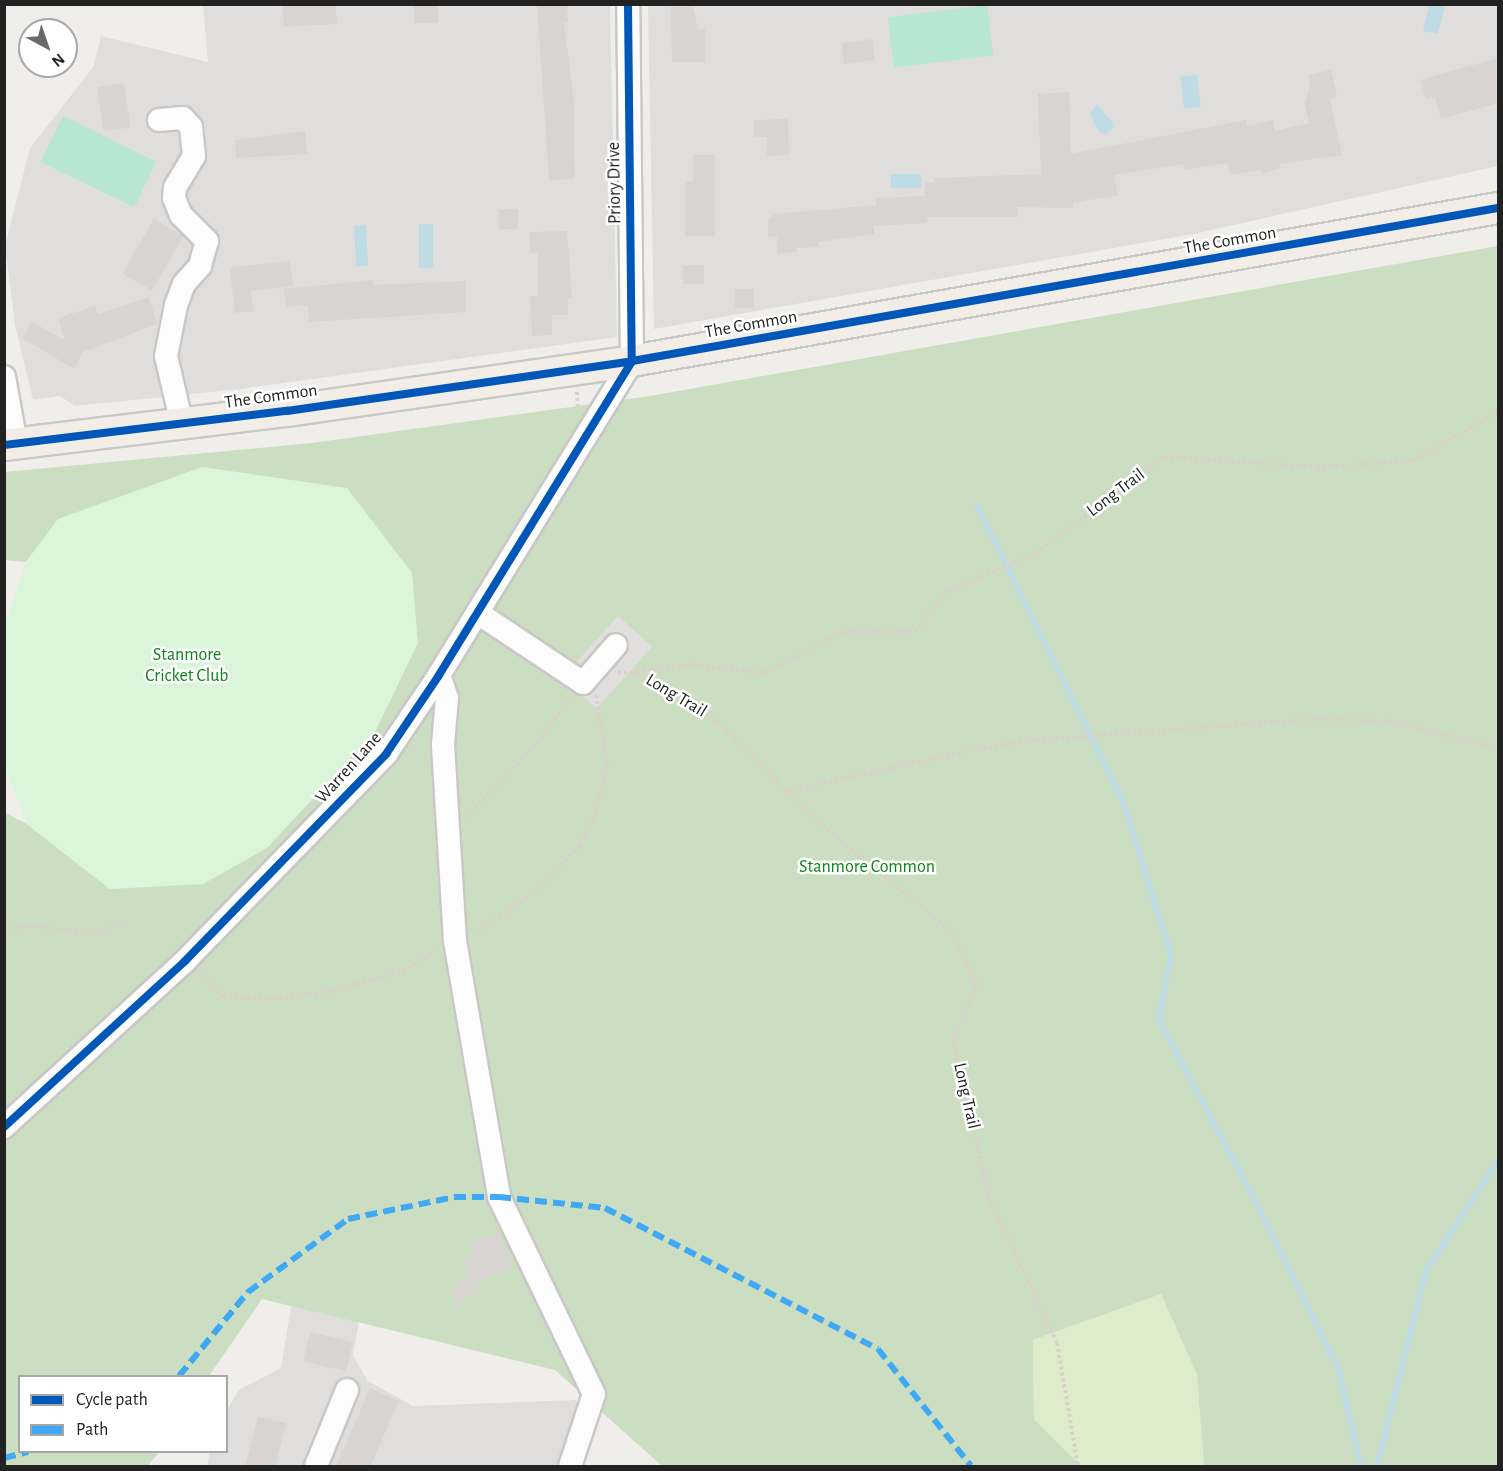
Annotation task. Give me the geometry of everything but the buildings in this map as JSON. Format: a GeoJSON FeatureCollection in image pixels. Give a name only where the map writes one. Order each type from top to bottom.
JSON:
{"type":"FeatureCollection","features":[{"type":"Feature","properties":{"kind":"main road","name":"The Common"},"geometry":{"type":"LineString","coordinates":[[10,444],[182,424],[632,361],[1498,208]]}},
{"type":"Feature","properties":{"kind":"street","name":"Priory Drive"},"geometry":{"type":"LineString","coordinates":[[628,4],[632,361]]}},
{"type":"Feature","properties":{"kind":"street"},"geometry":{"type":"LineString","coordinates":[[159,120],[183,118],[191,127],[194,156],[175,188],[174,198],[181,215],[207,241],[207,252],[184,284],[176,305],[168,346],[182,424]]}},
{"type":"Feature","properties":{"kind":"street","name":"Warren Lane"},"geometry":{"type":"LineString","coordinates":[[4,1126],[185,961],[386,754],[478,613],[632,361]]}},
{"type":"Feature","properties":{"kind":"street"},"geometry":{"type":"LineString","coordinates":[[4,377],[10,444]]}},
{"type":"Feature","properties":{"kind":"street"},"geometry":{"type":"LineString","coordinates":[[478,613],[583,683],[616,645]]}},
{"type":"Feature","properties":{"kind":"street"},"geometry":{"type":"LineString","coordinates":[[439,675],[447,698],[443,745],[446,840],[455,941],[499,1197],[594,1394],[590,1412],[570,1467]]}},
{"type":"Feature","properties":{"kind":"street"},"geometry":{"type":"LineString","coordinates":[[316,1467],[347,1390]]}},
{"type":"Feature","properties":{"kind":"path"},"geometry":{"type":"LineString","coordinates":[[446,840],[536,743],[583,683]]}},
{"type":"Feature","properties":{"kind":"path"},"geometry":{"type":"LineString","coordinates":[[787,791],[977,749],[1037,740],[1317,719],[1387,721],[1498,748]]}},
{"type":"Feature","properties":{"kind":"path"},"geometry":{"type":"LineString","coordinates":[[4,929],[39,926],[91,934],[126,921]]}},
{"type":"Feature","properties":{"kind":"shaded area"},"geometry":{"type":"Polygon","coordinates":[[[203,5],[610,5],[617,337],[240,389],[75,406],[60,396],[33,400],[15,325],[5,246],[30,148],[94,66],[101,36],[208,62],[203,5]]]}},
{"type":"Feature","properties":{"kind":"shaded area"},"geometry":{"type":"Polygon","coordinates":[[[648,5],[1498,5],[1498,166],[1193,234],[654,329],[648,5]]]}},
{"type":"Feature","properties":{"kind":"shaded area"},"geometry":{"type":"Polygon","coordinates":[[[618,616],[652,647],[597,708],[562,678],[618,616]]]}},
{"type":"Feature","properties":{"kind":"shaded area"},"geometry":{"type":"Polygon","coordinates":[[[292,1301],[361,1310],[353,1355],[368,1381],[413,1406],[576,1400],[582,1423],[564,1466],[207,1466],[210,1453],[228,1453],[228,1408],[239,1390],[281,1368],[292,1301]]]}},
{"type":"Feature","properties":{"kind":"shaded area"},"geometry":{"type":"Polygon","coordinates":[[[289,1369],[332,1378],[322,1423],[279,1414],[289,1369]]]}},
{"type":"Feature","properties":{"kind":"shaded area"},"geometry":{"type":"Polygon","coordinates":[[[301,1424],[317,1428],[307,1466],[291,1466],[301,1424]]]}},
{"type":"Feature","properties":{"kind":"green space"},"geometry":{"type":"Polygon","coordinates":[[[987,5],[993,56],[894,68],[888,17],[987,5]]]}},
{"type":"Feature","properties":{"kind":"green space"},"geometry":{"type":"Polygon","coordinates":[[[63,116],[156,162],[134,207],[41,162],[63,116]]]}},
{"type":"Feature","properties":{"kind":"green space","name":"Stanmore Common"},"geometry":{"type":"Polygon","coordinates":[[[1498,246],[1498,1466],[1204,1466],[1197,1375],[1161,1294],[1033,1340],[1034,1419],[1081,1466],[662,1466],[555,1370],[262,1299],[210,1375],[18,1375],[18,1453],[158,1453],[148,1466],[5,1466],[4,812],[27,824],[110,889],[59,519],[26,562],[5,560],[5,472],[312,443],[650,396],[1498,246]]]}},
{"type":"Feature","properties":{"kind":"green space","name":"Stanmore Cricket Club"},"geometry":{"type":"Polygon","coordinates":[[[202,467],[347,488],[412,573],[418,643],[375,732],[267,848],[203,884],[110,889],[27,824],[5,765],[5,625],[26,562],[58,519],[202,467]]]}},
{"type":"Feature","properties":{"kind":"green space"},"geometry":{"type":"Polygon","coordinates":[[[1161,1294],[1197,1375],[1204,1466],[1081,1466],[1034,1419],[1033,1340],[1161,1294]]]}},
{"type":"Feature","properties":{"kind":"water"},"geometry":{"type":"Polygon","coordinates":[[[1429,5],[1445,5],[1438,34],[1423,31],[1429,5]]]}},
{"type":"Feature","properties":{"kind":"water"},"geometry":{"type":"Polygon","coordinates":[[[1197,75],[1201,107],[1184,109],[1180,77],[1197,75]]]}},
{"type":"Feature","properties":{"kind":"water"},"geometry":{"type":"Polygon","coordinates":[[[1097,104],[1112,122],[1113,128],[1106,134],[1099,132],[1090,114],[1097,104]]]}},
{"type":"Feature","properties":{"kind":"water"},"geometry":{"type":"Polygon","coordinates":[[[891,174],[921,174],[921,188],[891,188],[891,174]]]}},
{"type":"Feature","properties":{"kind":"water"},"geometry":{"type":"Polygon","coordinates":[[[419,224],[433,224],[433,268],[419,268],[419,224]]]}},
{"type":"Feature","properties":{"kind":"water"},"geometry":{"type":"Polygon","coordinates":[[[366,225],[368,266],[356,267],[354,226],[366,225]]]}},
{"type":"Feature","properties":{"kind":"waterway"},"geometry":{"type":"LineString","coordinates":[[977,506],[1123,802],[1171,954],[1159,1020],[1259,1208],[1338,1368],[1361,1466]]}},
{"type":"Feature","properties":{"kind":"waterway"},"geometry":{"type":"LineString","coordinates":[[1377,1466],[1426,1271],[1498,1161]]}},
{"type":"Feature","properties":{"kind":"marked path"},"geometry":{"type":"LineString","coordinates":[[180,1375],[248,1292],[348,1219],[454,1197],[499,1197],[605,1208],[878,1349],[971,1466]]}},
{"type":"Feature","properties":{"kind":"marked path"},"geometry":{"type":"LineString","coordinates":[[4,1458],[24,1453]]}},
{"type":"Feature","properties":{"kind":"cycle path"},"geometry":{"type":"LineString","coordinates":[[628,4],[632,361]]}},
{"type":"Feature","properties":{"kind":"cycle path"},"geometry":{"type":"LineString","coordinates":[[4,445],[287,411],[632,361],[1498,208]]}},
{"type":"Feature","properties":{"kind":"cycle path"},"geometry":{"type":"LineString","coordinates":[[4,1127],[185,961],[386,754],[439,675],[632,361]]}}]}
